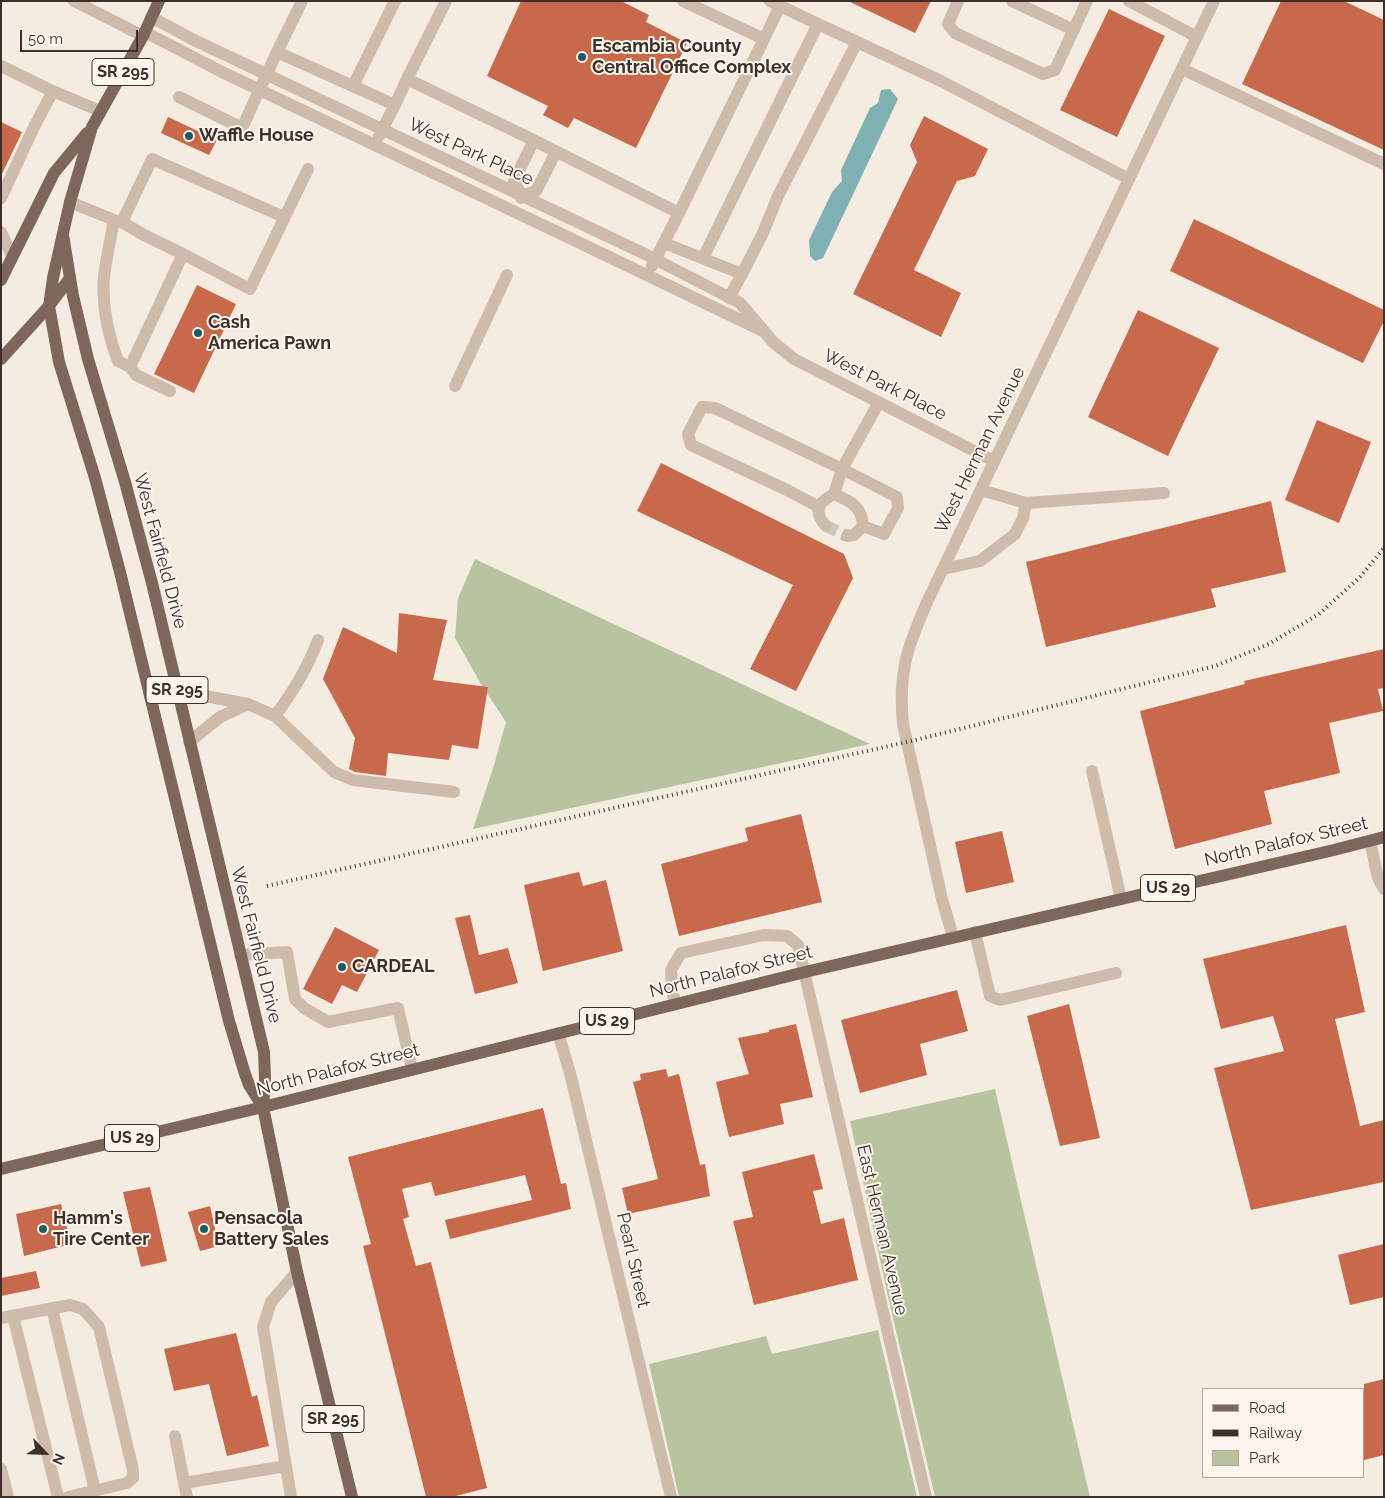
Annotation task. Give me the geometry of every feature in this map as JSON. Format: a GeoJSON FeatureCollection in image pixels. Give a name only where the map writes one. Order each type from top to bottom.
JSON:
{"type":"FeatureCollection","features":[{"type":"Feature","properties":{"kind":"main road","name":"West Fairfield Drive"},"geometry":{"type":"LineString","coordinates":[[158,1],[144,34],[92,127],[70,202],[63,235],[73,296],[88,359],[125,482],[152,583],[264,1052],[263,1107]]}},
{"type":"Feature","properties":{"kind":"main road"},"geometry":{"type":"LineString","coordinates":[[1,280],[54,173],[92,127]]}},
{"type":"Feature","properties":{"kind":"main road","name":"SR 295"},"geometry":{"type":"LineString","coordinates":[[63,235],[53,278],[50,306],[59,362],[95,478],[120,572],[229,1021],[244,1074],[263,1107],[297,1272],[352,1497]]}},
{"type":"Feature","properties":{"kind":"main road"},"geometry":{"type":"LineString","coordinates":[[1,359],[50,306],[70,278]]}},
{"type":"Feature","properties":{"kind":"main road","name":"North Palafox Street"},"geometry":{"type":"LineString","coordinates":[[1,1169],[263,1107],[805,972],[1384,837]]}},
{"type":"Feature","properties":{"kind":"street","name":"West Park Place"},"geometry":{"type":"LineString","coordinates":[[74,1],[765,332]]}},
{"type":"Feature","properties":{"kind":"street"},"geometry":{"type":"LineString","coordinates":[[179,97],[242,128],[302,1]]}},
{"type":"Feature","properties":{"kind":"street"},"geometry":{"type":"LineString","coordinates":[[354,86],[395,1]]}},
{"type":"Feature","properties":{"kind":"street"},"geometry":{"type":"LineString","coordinates":[[375,145],[446,1]]}},
{"type":"Feature","properties":{"kind":"street"},"geometry":{"type":"LineString","coordinates":[[683,1],[764,39]]}},
{"type":"Feature","properties":{"kind":"street"},"geometry":{"type":"LineString","coordinates":[[958,1],[948,24],[955,33],[1043,74],[1055,70],[1087,1]]}},
{"type":"Feature","properties":{"kind":"street"},"geometry":{"type":"LineString","coordinates":[[1012,1],[1074,30]]}},
{"type":"Feature","properties":{"kind":"street"},"geometry":{"type":"LineString","coordinates":[[1129,1],[1197,37]]}},
{"type":"Feature","properties":{"kind":"street","name":"West Herman Avenue"},"geometry":{"type":"LineString","coordinates":[[953,937],[942,899],[903,724],[901,703],[903,669],[908,650],[915,629],[980,490],[1214,1]]}},
{"type":"Feature","properties":{"kind":"street"},"geometry":{"type":"LineString","coordinates":[[647,275],[764,39],[775,4],[941,81],[1129,179]]}},
{"type":"Feature","properties":{"kind":"street","name":"West Park Place"},"geometry":{"type":"LineString","coordinates":[[151,17],[194,40],[656,260],[740,303],[773,342],[794,359],[994,461]]}},
{"type":"Feature","properties":{"kind":"street"},"geometry":{"type":"LineString","coordinates":[[703,258],[818,24]]}},
{"type":"Feature","properties":{"kind":"street"},"geometry":{"type":"LineString","coordinates":[[729,298],[763,233],[778,196],[857,42]]}},
{"type":"Feature","properties":{"kind":"street"},"geometry":{"type":"LineString","coordinates":[[277,52],[395,106]]}},
{"type":"Feature","properties":{"kind":"street"},"geometry":{"type":"LineString","coordinates":[[1,66],[52,91],[100,111]]}},
{"type":"Feature","properties":{"kind":"street"},"geometry":{"type":"LineString","coordinates":[[1182,69],[1384,164]]}},
{"type":"Feature","properties":{"kind":"street"},"geometry":{"type":"LineString","coordinates":[[407,80],[534,140],[679,213]]}},
{"type":"Feature","properties":{"kind":"street"},"geometry":{"type":"LineString","coordinates":[[1,198],[52,91]]}},
{"type":"Feature","properties":{"kind":"street"},"geometry":{"type":"LineString","coordinates":[[522,196],[514,181],[534,140]]}},
{"type":"Feature","properties":{"kind":"street"},"geometry":{"type":"LineString","coordinates":[[515,212],[522,196],[536,191],[556,152]]}},
{"type":"Feature","properties":{"kind":"street"},"geometry":{"type":"LineString","coordinates":[[170,391],[136,375],[130,367],[118,361],[109,336],[105,303],[104,278],[118,221],[152,159],[284,217]]}},
{"type":"Feature","properties":{"kind":"street"},"geometry":{"type":"LineString","coordinates":[[70,202],[118,221],[250,289],[308,169]]}},
{"type":"Feature","properties":{"kind":"street"},"geometry":{"type":"LineString","coordinates":[[1,232],[12,256]]}},
{"type":"Feature","properties":{"kind":"street"},"geometry":{"type":"LineString","coordinates":[[664,243],[742,274]]}},
{"type":"Feature","properties":{"kind":"street"},"geometry":{"type":"LineString","coordinates":[[130,367],[183,254]]}},
{"type":"Feature","properties":{"kind":"street"},"geometry":{"type":"LineString","coordinates":[[455,386],[507,275]]}},
{"type":"Feature","properties":{"kind":"street"},"geometry":{"type":"LineString","coordinates":[[826,526],[820,520],[819,508],[824,499],[834,494],[842,469],[879,402]]}},
{"type":"Feature","properties":{"kind":"street"},"geometry":{"type":"LineString","coordinates":[[819,508],[788,490],[691,445],[688,434],[702,407],[715,408],[897,497],[898,508],[884,534],[864,526]]}},
{"type":"Feature","properties":{"kind":"street"},"geometry":{"type":"LineString","coordinates":[[980,490],[1026,503],[1164,493]]}},
{"type":"Feature","properties":{"kind":"street"},"geometry":{"type":"LineString","coordinates":[[834,494],[856,507],[863,515],[864,526]]}},
{"type":"Feature","properties":{"kind":"street"},"geometry":{"type":"LineString","coordinates":[[943,569],[980,562],[1008,540],[1015,534],[1023,518],[1026,503]]}},
{"type":"Feature","properties":{"kind":"street"},"geometry":{"type":"LineString","coordinates":[[847,536],[854,536],[864,526]]}},
{"type":"Feature","properties":{"kind":"street"},"geometry":{"type":"LineString","coordinates":[[275,716],[289,697],[311,658],[318,640]]}},
{"type":"Feature","properties":{"kind":"street"},"geometry":{"type":"LineString","coordinates":[[178,692],[248,704],[275,716],[334,772],[353,780],[454,792]]}},
{"type":"Feature","properties":{"kind":"street"},"geometry":{"type":"LineString","coordinates":[[189,742],[220,717],[248,704]]}},
{"type":"Feature","properties":{"kind":"street"},"geometry":{"type":"LineString","coordinates":[[1092,771],[1121,899]]}},
{"type":"Feature","properties":{"kind":"street"},"geometry":{"type":"LineString","coordinates":[[1370,841],[1378,878],[1384,889]]}},
{"type":"Feature","properties":{"kind":"street"},"geometry":{"type":"LineString","coordinates":[[975,932],[990,996],[1000,1000],[1116,973]]}},
{"type":"Feature","properties":{"kind":"street","name":"East Herman Avenue"},"geometry":{"type":"LineString","coordinates":[[676,1004],[672,992],[671,970],[681,953],[764,935],[787,936],[798,945],[926,1497]]}},
{"type":"Feature","properties":{"kind":"street"},"geometry":{"type":"LineString","coordinates":[[240,955],[287,952],[294,999],[304,1008],[328,1022],[398,1008],[412,1069]]}},
{"type":"Feature","properties":{"kind":"street","name":"Pearl Street"},"geometry":{"type":"LineString","coordinates":[[558,1033],[570,1073],[671,1497]]}},
{"type":"Feature","properties":{"kind":"street"},"geometry":{"type":"LineString","coordinates":[[291,1497],[263,1327],[271,1302],[297,1272]]}},
{"type":"Feature","properties":{"kind":"street"},"geometry":{"type":"LineString","coordinates":[[58,1497],[7,1317],[70,1305],[82,1309],[99,1327],[133,1470],[133,1478],[126,1483],[68,1497]]}},
{"type":"Feature","properties":{"kind":"street"},"geometry":{"type":"LineString","coordinates":[[52,1308],[95,1490]]}},
{"type":"Feature","properties":{"kind":"street"},"geometry":{"type":"LineString","coordinates":[[175,1436],[187,1497]]}},
{"type":"Feature","properties":{"kind":"street"},"geometry":{"type":"LineString","coordinates":[[184,1483],[286,1466]]}},
{"type":"Feature","properties":{"kind":"street"},"geometry":{"type":"LineString","coordinates":[[1,1469],[8,1497]]}},
{"type":"Feature","properties":{"kind":"green space"},"geometry":{"type":"Polygon","coordinates":[[[475,559],[870,744],[473,829],[506,722],[481,684],[455,638],[458,598],[475,559]]]}},
{"type":"Feature","properties":{"kind":"green space"},"geometry":{"type":"Polygon","coordinates":[[[995,1089],[1090,1497],[935,1497],[889,1301],[850,1121],[995,1089]]]}},
{"type":"Feature","properties":{"kind":"green space"},"geometry":{"type":"Polygon","coordinates":[[[878,1330],[917,1497],[679,1497],[649,1364],[766,1336],[772,1354],[878,1330]]]}},
{"type":"Feature","properties":{"kind":"water"},"geometry":{"type":"Polygon","coordinates":[[[890,89],[898,99],[823,258],[815,261],[810,256],[809,240],[832,192],[842,181],[841,170],[870,108],[878,103],[881,90],[890,89]]]}},
{"type":"Feature","properties":{"kind":"building"},"geometry":{"type":"Polygon","coordinates":[[[521,1],[621,1],[649,15],[646,22],[687,43],[636,148],[574,118],[568,128],[543,115],[548,106],[487,76],[521,1]]]}},
{"type":"Feature","properties":{"kind":"building"},"geometry":{"type":"Polygon","coordinates":[[[848,1],[931,1],[915,33],[848,1]]]}},
{"type":"Feature","properties":{"kind":"building"},"geometry":{"type":"Polygon","coordinates":[[[1281,1],[1344,1],[1384,20],[1384,150],[1242,84],[1281,1]]]}},
{"type":"Feature","properties":{"kind":"building"},"geometry":{"type":"Polygon","coordinates":[[[1109,9],[1165,36],[1117,137],[1060,110],[1109,9]]]}},
{"type":"Feature","properties":{"kind":"building"},"geometry":{"type":"Polygon","coordinates":[[[924,116],[988,149],[975,176],[957,181],[914,270],[961,293],[941,337],[853,294],[917,162],[910,145],[924,116]]]}},
{"type":"Feature","properties":{"kind":"building","name":"Waffle House"},"geometry":{"type":"Polygon","coordinates":[[[168,117],[217,140],[209,155],[161,133],[168,117]]]}},
{"type":"Feature","properties":{"kind":"building"},"geometry":{"type":"Polygon","coordinates":[[[1,122],[22,132],[1,176],[1,122]]]}},
{"type":"Feature","properties":{"kind":"building"},"geometry":{"type":"Polygon","coordinates":[[[1194,219],[1384,310],[1384,321],[1363,363],[1170,271],[1194,219]]]}},
{"type":"Feature","properties":{"kind":"building","name":"Cash America Pawn"},"geometry":{"type":"Polygon","coordinates":[[[197,285],[236,304],[194,393],[154,374],[197,285]]]}},
{"type":"Feature","properties":{"kind":"building"},"geometry":{"type":"Polygon","coordinates":[[[1138,310],[1219,348],[1168,456],[1088,417],[1138,310]]]}},
{"type":"Feature","properties":{"kind":"building"},"geometry":{"type":"Polygon","coordinates":[[[1317,420],[1371,442],[1339,523],[1285,500],[1317,420]]]}},
{"type":"Feature","properties":{"kind":"building"},"geometry":{"type":"Polygon","coordinates":[[[661,463],[844,554],[853,578],[796,691],[750,669],[793,585],[637,511],[661,463]]]}},
{"type":"Feature","properties":{"kind":"building"},"geometry":{"type":"Polygon","coordinates":[[[1271,501],[1286,572],[1211,589],[1216,607],[1046,647],[1026,562],[1271,501]]]}},
{"type":"Feature","properties":{"kind":"building"},"geometry":{"type":"Polygon","coordinates":[[[399,613],[447,620],[433,680],[488,687],[478,749],[452,745],[449,760],[388,753],[386,776],[355,772],[349,769],[355,738],[323,679],[343,627],[397,653],[399,613]]]}},
{"type":"Feature","properties":{"kind":"building"},"geometry":{"type":"Polygon","coordinates":[[[1384,649],[1384,688],[1378,689],[1383,711],[1329,723],[1340,773],[1264,791],[1272,824],[1175,849],[1140,711],[1245,684],[1244,681],[1384,649]]]}},
{"type":"Feature","properties":{"kind":"building"},"geometry":{"type":"Polygon","coordinates":[[[801,814],[822,902],[679,936],[661,864],[748,841],[745,828],[801,814]]]}},
{"type":"Feature","properties":{"kind":"building"},"geometry":{"type":"Polygon","coordinates":[[[1002,831],[1014,882],[966,893],[955,842],[1002,831]]]}},
{"type":"Feature","properties":{"kind":"building"},"geometry":{"type":"Polygon","coordinates":[[[579,872],[583,886],[606,880],[623,951],[543,971],[524,885],[579,872]]]}},
{"type":"Feature","properties":{"kind":"building"},"geometry":{"type":"Polygon","coordinates":[[[470,915],[479,955],[508,948],[518,983],[475,994],[455,918],[470,915]]]}},
{"type":"Feature","properties":{"kind":"building"},"geometry":{"type":"Polygon","coordinates":[[[1346,925],[1365,1012],[1335,1019],[1360,1126],[1384,1120],[1384,1182],[1251,1210],[1214,1068],[1284,1051],[1273,1016],[1221,1029],[1203,959],[1346,925]]]}},
{"type":"Feature","properties":{"kind":"building","name":"CARDEAL"},"geometry":{"type":"Polygon","coordinates":[[[335,927],[379,950],[357,992],[342,985],[332,1004],[303,989],[335,927]]]}},
{"type":"Feature","properties":{"kind":"building"},"geometry":{"type":"Polygon","coordinates":[[[957,990],[968,1031],[920,1044],[927,1075],[860,1093],[841,1020],[957,990]]]}},
{"type":"Feature","properties":{"kind":"building"},"geometry":{"type":"Polygon","coordinates":[[[1069,1004],[1100,1138],[1060,1146],[1027,1016],[1069,1004]]]}},
{"type":"Feature","properties":{"kind":"building"},"geometry":{"type":"Polygon","coordinates":[[[796,1024],[813,1097],[780,1104],[784,1124],[729,1137],[716,1082],[749,1074],[738,1038],[796,1024]]]}},
{"type":"Feature","properties":{"kind":"building"},"geometry":{"type":"Polygon","coordinates":[[[666,1069],[668,1077],[679,1074],[700,1165],[705,1164],[710,1196],[628,1214],[622,1188],[658,1179],[633,1082],[641,1080],[640,1074],[666,1069]]]}},
{"type":"Feature","properties":{"kind":"building"},"geometry":{"type":"Polygon","coordinates":[[[543,1108],[561,1184],[566,1183],[571,1209],[450,1239],[445,1220],[532,1200],[525,1175],[435,1196],[431,1182],[402,1189],[409,1217],[403,1219],[416,1266],[431,1262],[487,1488],[452,1497],[426,1497],[363,1246],[371,1244],[348,1157],[543,1108]]]}},
{"type":"Feature","properties":{"kind":"building"},"geometry":{"type":"Polygon","coordinates":[[[814,1154],[823,1189],[813,1191],[821,1224],[844,1218],[858,1280],[754,1305],[733,1221],[753,1217],[742,1172],[814,1154]]]}},
{"type":"Feature","properties":{"kind":"building"},"geometry":{"type":"Polygon","coordinates":[[[150,1187],[167,1261],[141,1267],[123,1192],[150,1187]]]}},
{"type":"Feature","properties":{"kind":"building","name":"Hamm's Tire Center"},"geometry":{"type":"Polygon","coordinates":[[[61,1204],[71,1244],[24,1256],[16,1214],[61,1204]]]}},
{"type":"Feature","properties":{"kind":"building","name":"Pensacola Battery Sales"},"geometry":{"type":"Polygon","coordinates":[[[210,1206],[219,1246],[200,1251],[188,1212],[210,1206]]]}},
{"type":"Feature","properties":{"kind":"building"},"geometry":{"type":"Polygon","coordinates":[[[1384,1244],[1384,1297],[1350,1305],[1338,1255],[1384,1244]]]}},
{"type":"Feature","properties":{"kind":"building"},"geometry":{"type":"Polygon","coordinates":[[[36,1271],[40,1288],[1,1296],[1,1278],[36,1271]]]}},
{"type":"Feature","properties":{"kind":"building"},"geometry":{"type":"Polygon","coordinates":[[[236,1333],[252,1397],[257,1395],[269,1446],[227,1456],[209,1384],[174,1391],[164,1349],[236,1333]]]}},
{"type":"Feature","properties":{"kind":"building"},"geometry":{"type":"Polygon","coordinates":[[[1384,1379],[1384,1455],[1365,1460],[1365,1388],[1364,1384],[1384,1379]]]}},
{"type":"Feature","properties":{"kind":"tunnel"},"geometry":{"type":"LineString","coordinates":[[826,526],[847,536]]}},
{"type":"Feature","properties":{"kind":"railway"},"geometry":{"type":"LineString","coordinates":[[267,886],[907,742],[1215,666],[1269,644],[1319,614],[1360,577],[1384,548]]}},
{"type":"Feature","properties":{"kind":"place","name":"Escambia County Central Office Complex"},"geometry":{"type":"Point","coordinates":[582,57]}},
{"type":"Feature","properties":{"kind":"place","name":"Waffle House"},"geometry":{"type":"Point","coordinates":[189,136]}},
{"type":"Feature","properties":{"kind":"place","name":"Cash America Pawn"},"geometry":{"type":"Point","coordinates":[198,333]}},
{"type":"Feature","properties":{"kind":"place","name":"CARDEAL"},"geometry":{"type":"Point","coordinates":[342,967]}},
{"type":"Feature","properties":{"kind":"place","name":"Hamm's Tire Center"},"geometry":{"type":"Point","coordinates":[43,1229]}},
{"type":"Feature","properties":{"kind":"place","name":"Pensacola Battery Sales"},"geometry":{"type":"Point","coordinates":[204,1229]}}]}
